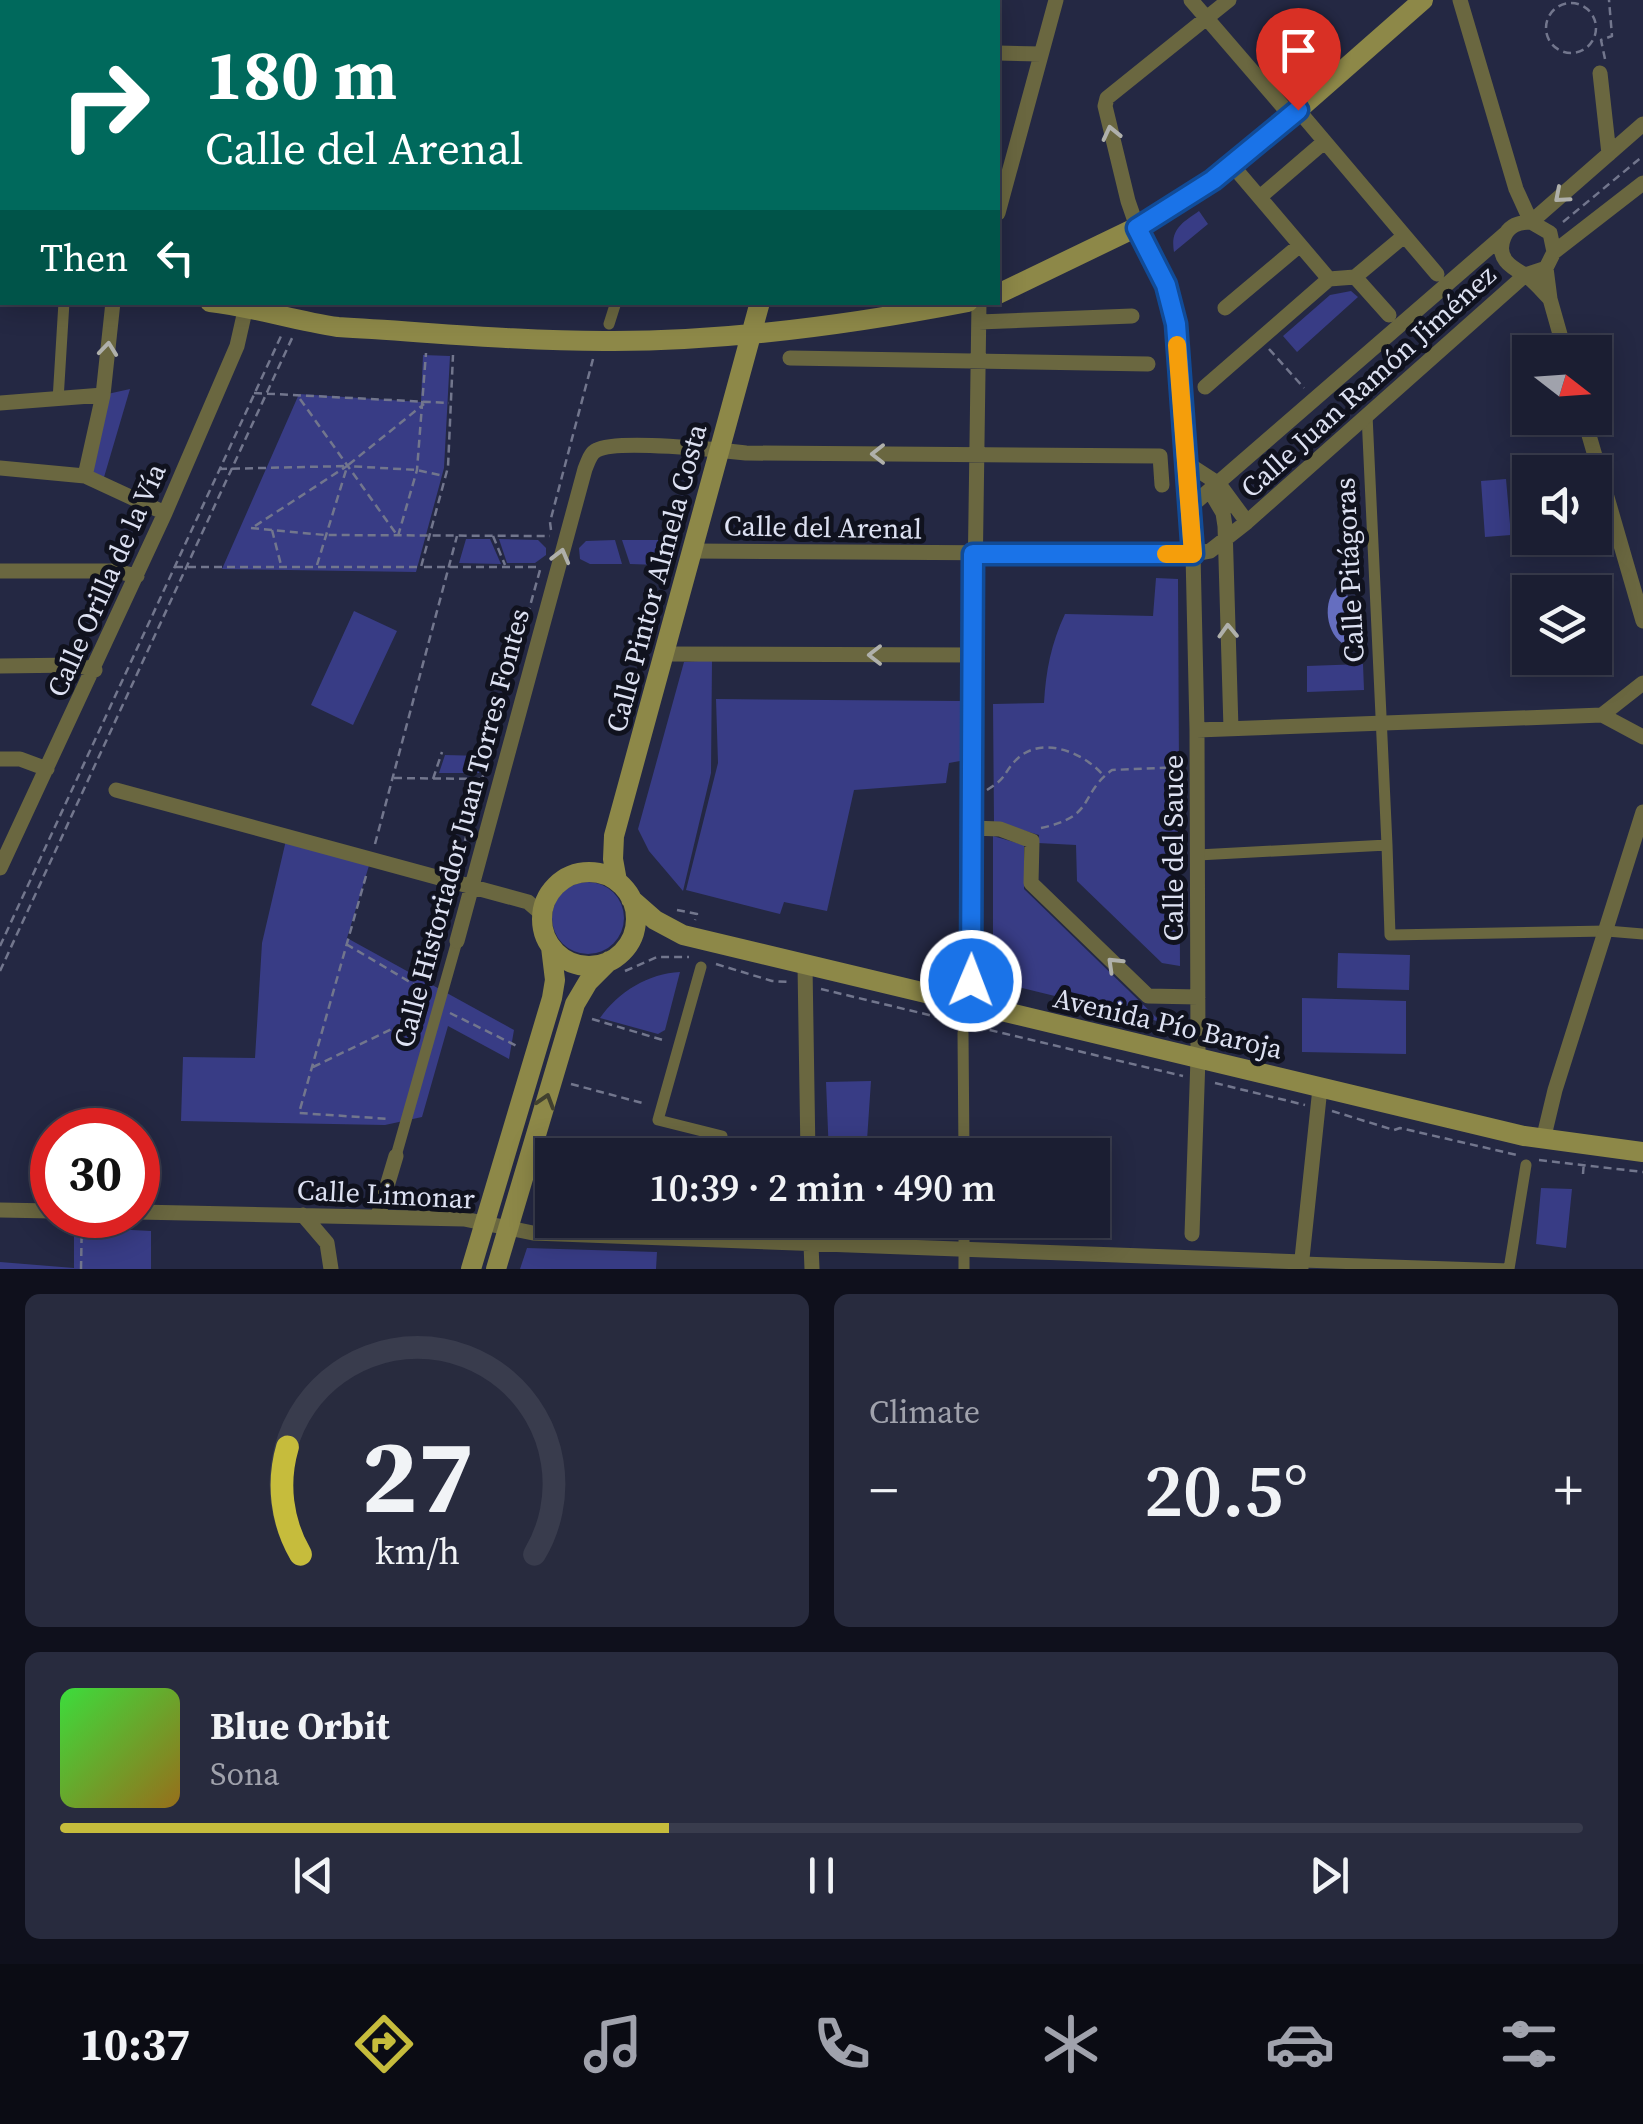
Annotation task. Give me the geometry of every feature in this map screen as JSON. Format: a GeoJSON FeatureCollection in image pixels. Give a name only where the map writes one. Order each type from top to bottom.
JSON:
{"type":"FeatureCollection","features":[{"type":"Feature","properties":{"kind":"main road"},"geometry":{"type":"LineString","coordinates":[[1000,293],[1137,228],[1232,165],[1423,0]]}},
{"type":"Feature","properties":{"kind":"main road"},"geometry":{"type":"LineString","coordinates":[[247,305],[300,321],[434,333],[604,341],[751,334],[886,309],[933,305]]}},
{"type":"Feature","properties":{"kind":"main road","name":"Calle Pintor Almela Costa"},"geometry":{"type":"LineString","coordinates":[[585,872],[604,855],[614,836],[759,305]]}},
{"type":"Feature","properties":{"kind":"main road","name":"Calle Pintor Almela Costa"},"geometry":{"type":"LineString","coordinates":[[614,836],[617,881]]}},
{"type":"Feature","properties":{"kind":"main road"},"geometry":{"type":"LineString","coordinates":[[471,1269],[554,989],[551,946],[542,926],[539,905],[560,882],[585,872],[598,873],[617,881],[631,899],[636,922],[618,961],[588,982],[575,1004],[496,1269]]}},
{"type":"Feature","properties":{"kind":"main road","name":"Avenida Pío Baroja"},"geometry":{"type":"LineString","coordinates":[[631,899],[655,920],[687,936],[805,975],[969,1004],[1198,1069],[1319,1098],[1543,1140],[1643,1152]]}},
{"type":"Feature","properties":{"kind":"main road","name":"Avenida Pío Baroja"},"geometry":{"type":"LineString","coordinates":[[618,961],[660,937],[687,936]]}},
{"type":"Feature","properties":{"kind":"main road"},"geometry":{"type":"LineString","coordinates":[[551,946],[574,963],[618,961]]}},
{"type":"Feature","properties":{"kind":"street"},"geometry":{"type":"LineString","coordinates":[[1000,206],[1056,0]]}},
{"type":"Feature","properties":{"kind":"street"},"geometry":{"type":"LineString","coordinates":[[1191,0],[1324,142],[1437,274]]}},
{"type":"Feature","properties":{"kind":"street"},"geometry":{"type":"LineString","coordinates":[[1207,18],[1230,0]]}},
{"type":"Feature","properties":{"kind":"street"},"geometry":{"type":"LineString","coordinates":[[1460,0],[1516,189],[1532,222],[1550,233],[1554,252]]}},
{"type":"Feature","properties":{"kind":"street","name":"Calle del Sauce"},"geometry":{"type":"LineString","coordinates":[[1192,1234],[1198,1069],[1198,730],[1193,554],[1176,324],[1166,285],[1137,228],[1105,106],[1107,98],[1207,18]]}},
{"type":"Feature","properties":{"kind":"street"},"geometry":{"type":"LineString","coordinates":[[1000,53],[1042,54]]}},
{"type":"Feature","properties":{"kind":"street"},"geometry":{"type":"LineString","coordinates":[[1600,73],[1609,154]]}},
{"type":"Feature","properties":{"kind":"street"},"geometry":{"type":"LineString","coordinates":[[1508,232],[1532,222],[1643,124]]}},
{"type":"Feature","properties":{"kind":"street"},"geometry":{"type":"LineString","coordinates":[[1260,197],[1324,142]]}},
{"type":"Feature","properties":{"kind":"street"},"geometry":{"type":"LineString","coordinates":[[1232,165],[1329,279]]}},
{"type":"Feature","properties":{"kind":"street"},"geometry":{"type":"LineString","coordinates":[[1561,335],[1546,268],[1554,252],[1643,183]]}},
{"type":"Feature","properties":{"kind":"street"},"geometry":{"type":"LineString","coordinates":[[1516,189],[1502,256],[1511,269],[1525,275],[1550,298]]}},
{"type":"Feature","properties":{"kind":"street","name":"Calle Juan Ramón Jiménez"},"geometry":{"type":"LineString","coordinates":[[1189,508],[1508,232]]}},
{"type":"Feature","properties":{"kind":"street"},"geometry":{"type":"LineString","coordinates":[[1205,387],[1329,279],[1355,277],[1404,236]]}},
{"type":"Feature","properties":{"kind":"street"},"geometry":{"type":"LineString","coordinates":[[1224,308],[1300,245]]}},
{"type":"Feature","properties":{"kind":"street"},"geometry":{"type":"LineString","coordinates":[[1525,275],[1546,268]]}},
{"type":"Feature","properties":{"kind":"street","name":"Calle Juan Ramón Jiménez"},"geometry":{"type":"LineString","coordinates":[[1193,554],[1210,551],[1248,522],[1525,275]]}},
{"type":"Feature","properties":{"kind":"street"},"geometry":{"type":"LineString","coordinates":[[1355,277],[1388,315]]}},
{"type":"Feature","properties":{"kind":"street"},"geometry":{"type":"LineString","coordinates":[[58,400],[64,305]]}},
{"type":"Feature","properties":{"kind":"street"},"geometry":{"type":"LineString","coordinates":[[85,476],[102,395],[112,305]]}},
{"type":"Feature","properties":{"kind":"street","name":"Calle Orilla de la Vía"},"geometry":{"type":"LineString","coordinates":[[0,868],[166,512],[237,346],[247,305]]}},
{"type":"Feature","properties":{"kind":"street"},"geometry":{"type":"LineString","coordinates":[[609,324],[615,305]]}},
{"type":"Feature","properties":{"kind":"street"},"geometry":{"type":"LineString","coordinates":[[969,1004],[979,305]]}},
{"type":"Feature","properties":{"kind":"street"},"geometry":{"type":"LineString","coordinates":[[979,322],[1132,316]]}},
{"type":"Feature","properties":{"kind":"street"},"geometry":{"type":"LineString","coordinates":[[790,358],[1148,364]]}},
{"type":"Feature","properties":{"kind":"street"},"geometry":{"type":"LineString","coordinates":[[0,403],[102,395]]}},
{"type":"Feature","properties":{"kind":"street","name":"Calle Pitágoras"},"geometry":{"type":"LineString","coordinates":[[1367,414],[1390,934],[1606,932]]}},
{"type":"Feature","properties":{"kind":"street"},"geometry":{"type":"LineString","coordinates":[[1589,435],[1643,622]]}},
{"type":"Feature","properties":{"kind":"street","name":"Calle Historiador Juan Torres Fontes"},"geometry":{"type":"LineString","coordinates":[[378,1216],[592,453],[616,446],[719,449]]}},
{"type":"Feature","properties":{"kind":"street"},"geometry":{"type":"LineString","coordinates":[[719,449],[746,454],[1160,456],[1162,485]]}},
{"type":"Feature","properties":{"kind":"street"},"geometry":{"type":"LineString","coordinates":[[1185,462],[1248,522]]}},
{"type":"Feature","properties":{"kind":"street"},"geometry":{"type":"LineString","coordinates":[[0,468],[85,476],[166,512]]}},
{"type":"Feature","properties":{"kind":"street"},"geometry":{"type":"LineString","coordinates":[[1214,488],[1223,512],[1225,540],[1231,729]]}},
{"type":"Feature","properties":{"kind":"street","name":"Calle del Arenal"},"geometry":{"type":"LineString","coordinates":[[692,551],[1193,554]]}},
{"type":"Feature","properties":{"kind":"street"},"geometry":{"type":"LineString","coordinates":[[0,571],[115,571],[137,576]]}},
{"type":"Feature","properties":{"kind":"street"},"geometry":{"type":"LineString","coordinates":[[664,654],[973,656]]}},
{"type":"Feature","properties":{"kind":"street"},"geometry":{"type":"LineString","coordinates":[[0,666],[76,665],[94,670]]}},
{"type":"Feature","properties":{"kind":"street"},"geometry":{"type":"LineString","coordinates":[[1602,715],[1643,683]]}},
{"type":"Feature","properties":{"kind":"street"},"geometry":{"type":"LineString","coordinates":[[1198,730],[1602,715],[1643,737]]}},
{"type":"Feature","properties":{"kind":"street"},"geometry":{"type":"LineString","coordinates":[[0,759],[25,760],[47,769]]}},
{"type":"Feature","properties":{"kind":"street"},"geometry":{"type":"LineString","coordinates":[[116,790],[539,905]]}},
{"type":"Feature","properties":{"kind":"street"},"geometry":{"type":"LineString","coordinates":[[1543,1140],[1555,1090],[1643,812]]}},
{"type":"Feature","properties":{"kind":"street"},"geometry":{"type":"LineString","coordinates":[[972,828],[1000,829],[1032,840],[1031,882],[1148,996],[1198,997]]}},
{"type":"Feature","properties":{"kind":"street"},"geometry":{"type":"LineString","coordinates":[[1198,855],[1387,845]]}},
{"type":"Feature","properties":{"kind":"street"},"geometry":{"type":"LineString","coordinates":[[1606,932],[1643,934]]}},
{"type":"Feature","properties":{"kind":"street"},"geometry":{"type":"LineString","coordinates":[[704,963],[658,1120],[722,1138]]}},
{"type":"Feature","properties":{"kind":"street"},"geometry":{"type":"LineString","coordinates":[[805,975],[808,1138]]}},
{"type":"Feature","properties":{"kind":"street"},"geometry":{"type":"LineString","coordinates":[[963,1033],[964,1138]]}},
{"type":"Feature","properties":{"kind":"street"},"geometry":{"type":"LineString","coordinates":[[1319,1098],[1302,1266],[1509,1269],[1525,1160]]}},
{"type":"Feature","properties":{"kind":"street"},"geometry":{"type":"LineString","coordinates":[[0,1210],[30,1210]]}},
{"type":"Feature","properties":{"kind":"street","name":"Calle Limonar"},"geometry":{"type":"LineString","coordinates":[[160,1212],[464,1220],[535,1233]]}},
{"type":"Feature","properties":{"kind":"street"},"geometry":{"type":"LineString","coordinates":[[302,1215],[327,1243],[331,1269]]}},
{"type":"Feature","properties":{"kind":"street","name":"Calle Limonar"},"geometry":{"type":"LineString","coordinates":[[697,1238],[1302,1266]]}},
{"type":"Feature","properties":{"kind":"street"},"geometry":{"type":"LineString","coordinates":[[964,1238],[964,1269]]}},
{"type":"Feature","properties":{"kind":"street"},"geometry":{"type":"LineString","coordinates":[[810,1241],[812,1269]]}},
{"type":"Feature","properties":{"kind":"path"},"geometry":{"type":"LineString","coordinates":[[1572,2],[1587,8],[1596,22],[1594,38],[1582,50],[1558,49],[1546,28],[1550,13],[1572,2]]}},
{"type":"Feature","properties":{"kind":"path"},"geometry":{"type":"LineString","coordinates":[[1594,38],[1601,40]]}},
{"type":"Feature","properties":{"kind":"path"},"geometry":{"type":"LineString","coordinates":[[1550,233],[1643,156]]}},
{"type":"Feature","properties":{"kind":"path"},"geometry":{"type":"LineString","coordinates":[[0,946],[254,394],[300,321]]}},
{"type":"Feature","properties":{"kind":"path"},"geometry":{"type":"LineString","coordinates":[[0,970],[300,321]]}},
{"type":"Feature","properties":{"kind":"path"},"geometry":{"type":"LineString","coordinates":[[1260,339],[1315,400]]}},
{"type":"Feature","properties":{"kind":"path"},"geometry":{"type":"LineString","coordinates":[[398,536],[417,470],[426,346]]}},
{"type":"Feature","properties":{"kind":"path"},"geometry":{"type":"LineString","coordinates":[[421,568],[445,477],[454,347]]}},
{"type":"Feature","properties":{"kind":"path"},"geometry":{"type":"LineString","coordinates":[[424,404],[347,466],[251,528],[325,535],[551,539],[550,522],[595,352]]}},
{"type":"Feature","properties":{"kind":"path"},"geometry":{"type":"LineString","coordinates":[[254,394],[451,403]]}},
{"type":"Feature","properties":{"kind":"path"},"geometry":{"type":"LineString","coordinates":[[299,397],[398,536]]}},
{"type":"Feature","properties":{"kind":"path"},"geometry":{"type":"LineString","coordinates":[[218,469],[347,466],[417,470],[445,477]]}},
{"type":"Feature","properties":{"kind":"path"},"geometry":{"type":"LineString","coordinates":[[316,566],[347,466]]}},
{"type":"Feature","properties":{"kind":"path"},"geometry":{"type":"LineString","coordinates":[[272,530],[281,566]]}},
{"type":"Feature","properties":{"kind":"path"},"geometry":{"type":"LineString","coordinates":[[406,1120],[300,1113],[457,536]]}},
{"type":"Feature","properties":{"kind":"path"},"geometry":{"type":"LineString","coordinates":[[493,536],[506,566]]}},
{"type":"Feature","properties":{"kind":"path"},"geometry":{"type":"LineString","coordinates":[[174,567],[544,565],[536,575],[454,882]]}},
{"type":"Feature","properties":{"kind":"path"},"geometry":{"type":"LineString","coordinates":[[982,793],[1006,778],[1017,758],[1029,752],[1070,750],[1088,758],[1104,776]]}},
{"type":"Feature","properties":{"kind":"path"},"geometry":{"type":"LineString","coordinates":[[433,779],[442,752]]}},
{"type":"Feature","properties":{"kind":"path"},"geometry":{"type":"LineString","coordinates":[[1015,834],[1064,823],[1086,805],[1112,770],[1198,766]]}},
{"type":"Feature","properties":{"kind":"path"},"geometry":{"type":"LineString","coordinates":[[392,778],[481,779]]}},
{"type":"Feature","properties":{"kind":"path"},"geometry":{"type":"LineString","coordinates":[[670,909],[697,914],[687,936]]}},
{"type":"Feature","properties":{"kind":"path"},"geometry":{"type":"LineString","coordinates":[[618,961],[679,955],[758,977],[805,975],[1319,1098],[1380,1126],[1525,1160],[1643,1172]]}},
{"type":"Feature","properties":{"kind":"path"},"geometry":{"type":"LineString","coordinates":[[312,1068],[438,1007]]}},
{"type":"Feature","properties":{"kind":"path"},"geometry":{"type":"LineString","coordinates":[[591,1018],[679,1045]]}},
{"type":"Feature","properties":{"kind":"path"},"geometry":{"type":"LineString","coordinates":[[571,1084],[662,1108]]}},
{"type":"Feature","properties":{"kind":"path"},"geometry":{"type":"LineString","coordinates":[[81,1269],[82,1238]]}},
{"type":"Feature","properties":{"kind":"shaded area"},"geometry":{"type":"Polygon","coordinates":[[[1199,211],[1208,224],[1174,252],[1176,232],[1199,211]]]}},
{"type":"Feature","properties":{"kind":"shaded area"},"geometry":{"type":"Polygon","coordinates":[[[1351,291],[1358,297],[1297,352],[1283,336],[1330,295],[1351,291]]]}},
{"type":"Feature","properties":{"kind":"shaded area"},"geometry":{"type":"Polygon","coordinates":[[[423,355],[450,356],[444,468],[416,572],[222,569],[299,394],[421,402],[423,355]]]}},
{"type":"Feature","properties":{"kind":"shaded area"},"geometry":{"type":"Polygon","coordinates":[[[130,389],[102,484],[85,476],[103,395],[130,389]]]}},
{"type":"Feature","properties":{"kind":"shaded area"},"geometry":{"type":"Polygon","coordinates":[[[1506,479],[1511,535],[1485,537],[1481,481],[1506,479]]]}},
{"type":"Feature","properties":{"kind":"shaded area"},"geometry":{"type":"Polygon","coordinates":[[[466,539],[490,539],[501,564],[459,563],[466,539]]]}},
{"type":"Feature","properties":{"kind":"shaded area"},"geometry":{"type":"Polygon","coordinates":[[[499,539],[538,540],[546,548],[546,555],[535,563],[507,563],[499,539]]]}},
{"type":"Feature","properties":{"kind":"shaded area"},"geometry":{"type":"Polygon","coordinates":[[[615,540],[622,564],[590,564],[580,559],[579,548],[586,541],[615,540]]]}},
{"type":"Feature","properties":{"kind":"shaded area"},"geometry":{"type":"Polygon","coordinates":[[[622,540],[666,540],[659,565],[630,564],[622,540]]]}},
{"type":"Feature","properties":{"kind":"shaded area"},"geometry":{"type":"Polygon","coordinates":[[[1156,578],[1178,579],[1180,966],[1162,963],[1077,881],[1076,845],[1038,843],[1039,835],[994,822],[993,704],[1044,703],[1050,657],[1065,614],[1153,616],[1156,578]]]}},
{"type":"Feature","properties":{"kind":"shaded area"},"geometry":{"type":"Polygon","coordinates":[[[354,611],[397,631],[353,725],[311,705],[354,611]]]}},
{"type":"Feature","properties":{"kind":"shaded area"},"geometry":{"type":"Polygon","coordinates":[[[712,660],[711,773],[683,891],[649,851],[638,829],[684,662],[712,660]]]}},
{"type":"Feature","properties":{"kind":"shaded area"},"geometry":{"type":"Polygon","coordinates":[[[1363,664],[1364,690],[1307,692],[1307,666],[1363,664]]]}},
{"type":"Feature","properties":{"kind":"shaded area"},"geometry":{"type":"Polygon","coordinates":[[[716,699],[960,701],[960,761],[949,763],[946,783],[854,790],[827,911],[784,902],[780,914],[686,890],[718,763],[716,699]]]}},
{"type":"Feature","properties":{"kind":"shaded area"},"geometry":{"type":"Polygon","coordinates":[[[445,755],[483,756],[479,773],[439,773],[445,755]]]}},
{"type":"Feature","properties":{"kind":"shaded area"},"geometry":{"type":"Polygon","coordinates":[[[287,836],[371,859],[347,938],[514,1030],[509,1059],[448,1026],[422,1117],[385,1125],[181,1121],[183,1057],[255,1058],[262,943],[287,836]]]}},
{"type":"Feature","properties":{"kind":"shaded area"},"geometry":{"type":"Polygon","coordinates":[[[993,836],[1024,845],[1024,889],[1161,1022],[998,982],[993,974],[993,836]]]}},
{"type":"Feature","properties":{"kind":"shaded area"},"geometry":{"type":"Polygon","coordinates":[[[588,882],[602,884],[614,892],[622,904],[622,932],[614,944],[602,952],[588,954],[574,952],[562,944],[554,932],[552,918],[554,904],[562,892],[574,884],[588,882]]]}},
{"type":"Feature","properties":{"kind":"shaded area"},"geometry":{"type":"Polygon","coordinates":[[[1338,953],[1410,955],[1409,990],[1337,988],[1338,953]]]}},
{"type":"Feature","properties":{"kind":"shaded area"},"geometry":{"type":"Polygon","coordinates":[[[680,972],[665,1030],[658,1034],[600,1018],[635,986],[657,976],[680,972]]]}},
{"type":"Feature","properties":{"kind":"shaded area"},"geometry":{"type":"Polygon","coordinates":[[[1302,998],[1406,1001],[1406,1054],[1302,1052],[1302,998]]]}},
{"type":"Feature","properties":{"kind":"shaded area"},"geometry":{"type":"Polygon","coordinates":[[[871,1081],[867,1138],[828,1138],[826,1082],[871,1081]]]}},
{"type":"Feature","properties":{"kind":"shaded area"},"geometry":{"type":"Polygon","coordinates":[[[1541,1188],[1572,1189],[1566,1248],[1536,1244],[1541,1188]]]}},
{"type":"Feature","properties":{"kind":"shaded area"},"geometry":{"type":"Polygon","coordinates":[[[74,1238],[151,1238],[151,1269],[0,1269],[0,1262],[74,1268],[74,1238]]]}},
{"type":"Feature","properties":{"kind":"shaded area"},"geometry":{"type":"Polygon","coordinates":[[[527,1248],[657,1252],[656,1269],[520,1269],[527,1248]]]}},
{"type":"Feature","properties":{"kind":"water"},"geometry":{"type":"Polygon","coordinates":[[[1342,583],[1348,589],[1356,623],[1353,634],[1342,643],[1332,630],[1328,604],[1342,583]]]}},
{"type":"Feature","properties":{"kind":"slow traffic"},"geometry":{"type":"LineString","coordinates":[[1166,554],[1193,554],[1177,345]]}},
{"type":"Feature","properties":{"kind":"route"},"geometry":{"type":"LineString","coordinates":[[971,981],[973,554],[1193,554],[1176,324],[1166,285],[1137,228],[1213,180],[1298,110]]}}]}
